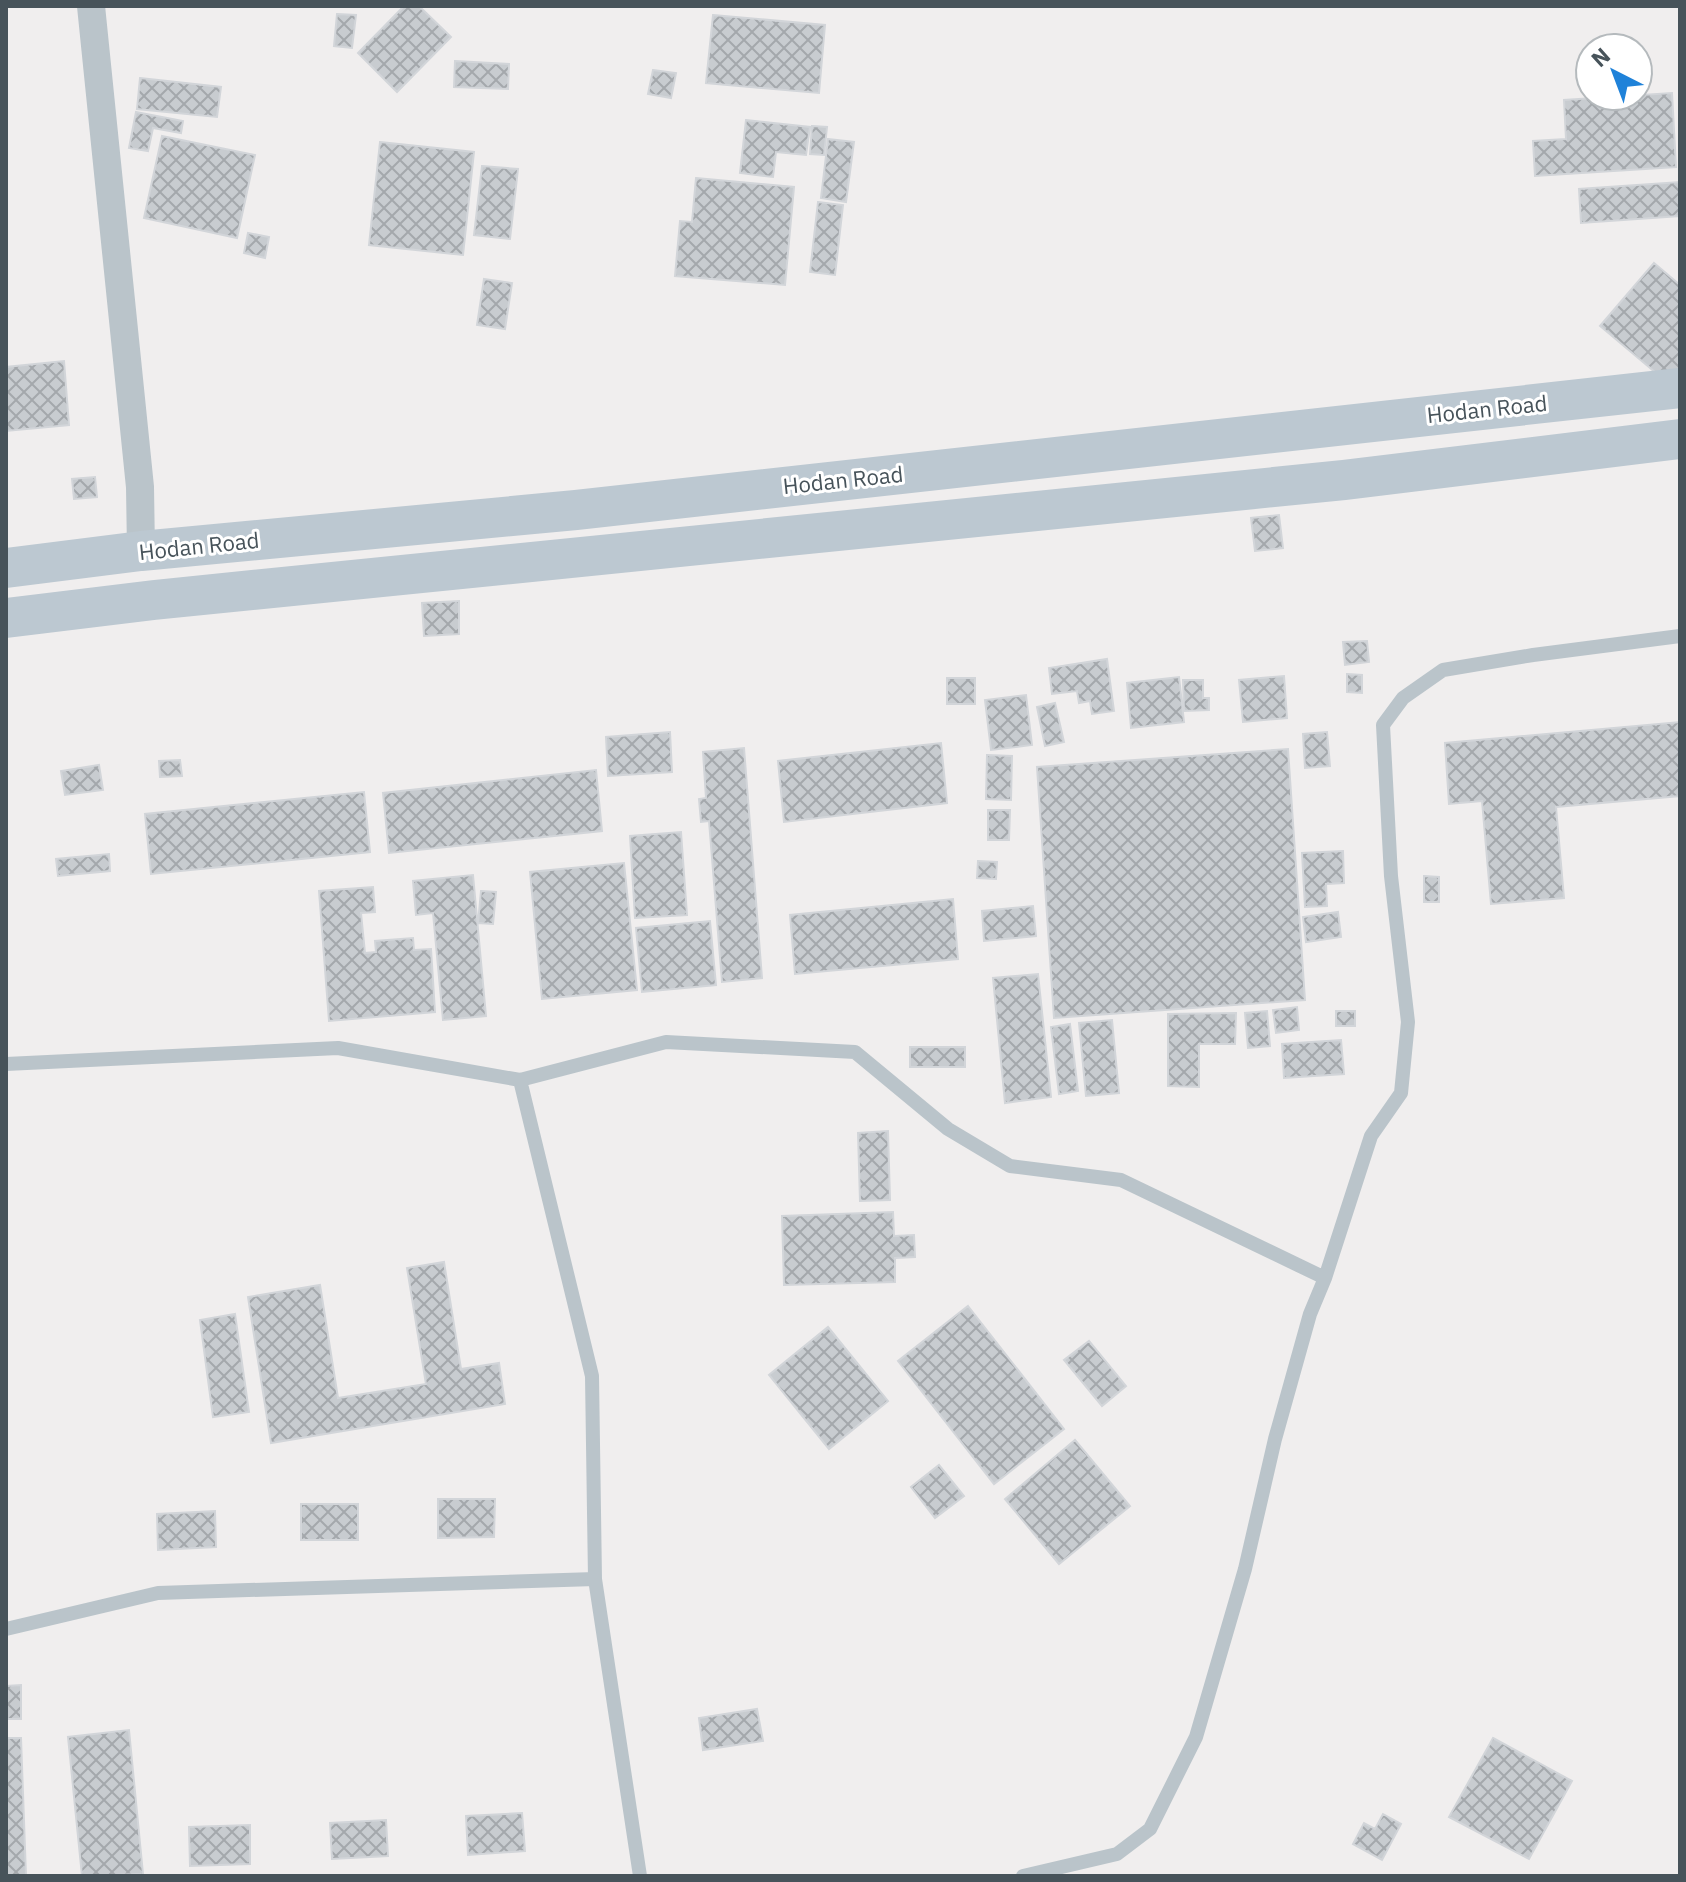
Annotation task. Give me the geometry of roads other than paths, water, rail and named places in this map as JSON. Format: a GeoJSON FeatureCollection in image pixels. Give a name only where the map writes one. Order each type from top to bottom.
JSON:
{"type":"FeatureCollection","features":[{"type":"Feature","properties":{"kind":"main road","name":"Hodan Road"},"geometry":{"type":"LineString","coordinates":[[6,568],[141,551],[576,510],[1680,388]]}},
{"type":"Feature","properties":{"kind":"main road"},"geometry":{"type":"LineString","coordinates":[[6,618],[154,600],[1344,480],[1680,439]]}},
{"type":"Feature","properties":{"kind":"street"},"geometry":{"type":"LineString","coordinates":[[91,6],[140,487],[141,551]]}},
{"type":"Feature","properties":{"kind":"lane"},"geometry":{"type":"LineString","coordinates":[[1023,1876],[1117,1854],[1150,1829],[1196,1737],[1245,1569],[1275,1439],[1306,1328],[1371,1136],[1401,1093],[1408,1022],[1391,876],[1383,725],[1403,698],[1443,670],[1680,636]]}},
{"type":"Feature","properties":{"kind":"lane"},"geometry":{"type":"LineString","coordinates":[[6,1064],[338,1048],[520,1080],[666,1042],[855,1052],[948,1129],[1010,1166],[1121,1180],[1325,1278]]}},
{"type":"Feature","properties":{"kind":"lane"},"geometry":{"type":"LineString","coordinates":[[520,1080],[592,1376],[595,1579],[640,1876]]}},
{"type":"Feature","properties":{"kind":"lane"},"geometry":{"type":"LineString","coordinates":[[6,1629],[158,1593],[595,1579]]}}]}
